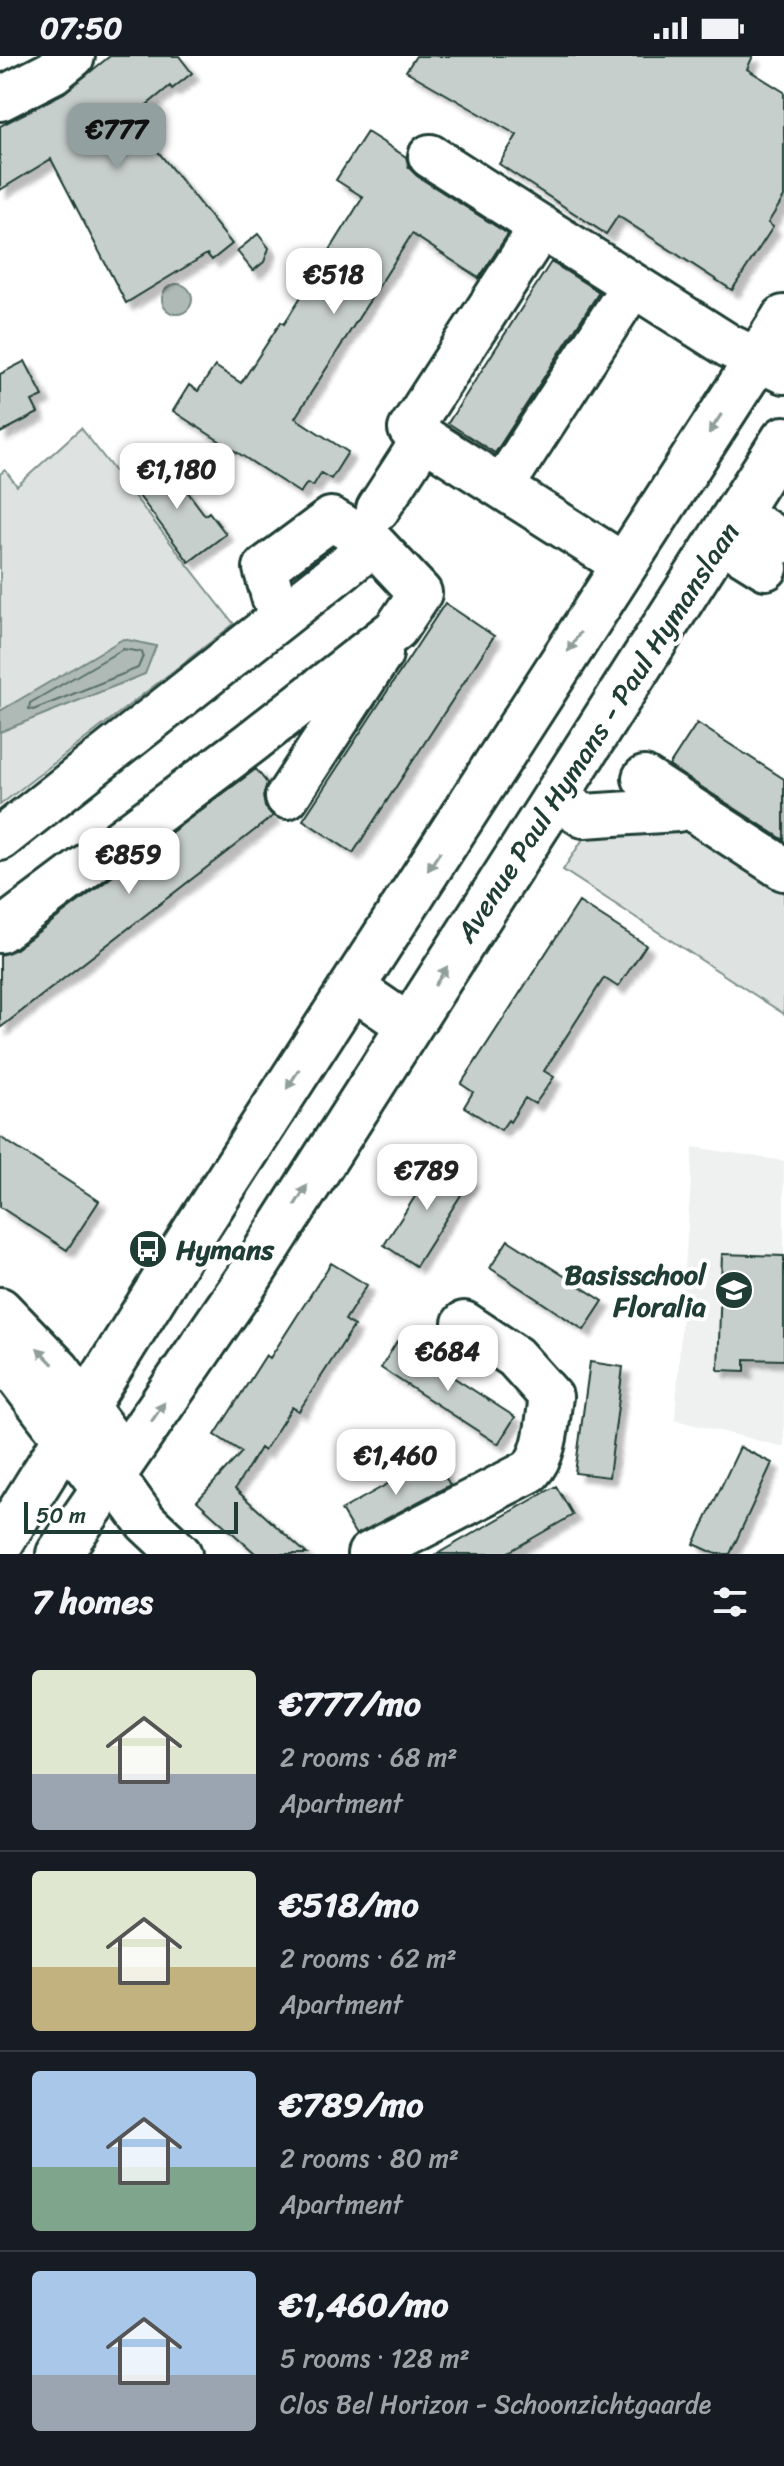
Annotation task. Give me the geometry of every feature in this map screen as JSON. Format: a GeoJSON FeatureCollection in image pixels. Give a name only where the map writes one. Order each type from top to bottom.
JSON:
{"type":"FeatureCollection","features":[{"type":"Feature","properties":{"kind":"main road"},"geometry":{"type":"LineString","coordinates":[[0,1544],[150,1300],[624,565],[771,365],[784,318]]}},
{"type":"Feature","properties":{"kind":"main road","name":"Avenue Paul Hymans - Paul Hymanslaan"},"geometry":{"type":"LineString","coordinates":[[59,1554],[250,1276],[784,439]]}},
{"type":"Feature","properties":{"kind":"street"},"geometry":{"type":"LineString","coordinates":[[0,99],[53,72],[73,56]]}},
{"type":"Feature","properties":{"kind":"street"},"geometry":{"type":"LineString","coordinates":[[430,156],[729,346],[771,365]]}},
{"type":"Feature","properties":{"kind":"street"},"geometry":{"type":"LineString","coordinates":[[541,227],[410,429],[624,565]]}},
{"type":"Feature","properties":{"kind":"street"},"geometry":{"type":"LineString","coordinates":[[502,487],[633,285]]}},
{"type":"Feature","properties":{"kind":"street"},"geometry":{"type":"LineString","coordinates":[[0,839],[285,614],[376,527],[424,438]]}},
{"type":"Feature","properties":{"kind":"street"},"geometry":{"type":"LineString","coordinates":[[287,797],[420,593],[376,527]]}},
{"type":"Feature","properties":{"kind":"street"},"geometry":{"type":"LineString","coordinates":[[729,527],[774,555]]}},
{"type":"Feature","properties":{"kind":"street"},"geometry":{"type":"LineString","coordinates":[[0,931],[396,629]]}},
{"type":"Feature","properties":{"kind":"street"},"geometry":{"type":"LineString","coordinates":[[644,778],[784,869]]}},
{"type":"Feature","properties":{"kind":"street"},"geometry":{"type":"LineString","coordinates":[[556,798],[584,816],[677,810],[681,804]]}},
{"type":"Feature","properties":{"kind":"street"},"geometry":{"type":"LineString","coordinates":[[352,987],[409,1026]]}},
{"type":"Feature","properties":{"kind":"street"},"geometry":{"type":"LineString","coordinates":[[0,1309],[59,1370],[95,1478],[113,1476],[146,1522],[180,1554]]}},
{"type":"Feature","properties":{"kind":"street"},"geometry":{"type":"LineString","coordinates":[[369,1554],[530,1471],[537,1464],[551,1397],[515,1357],[464,1323]]}},
{"type":"Feature","properties":{"kind":"street"},"geometry":{"type":"LineString","coordinates":[[0,1358],[76,1423]]}},
{"type":"Feature","properties":{"kind":"shaded area"},"geometry":{"type":"Polygon","coordinates":[[[81,428],[234,624],[0,805],[0,474],[5,470],[17,486],[81,428]]]}},
{"type":"Feature","properties":{"kind":"shaded area"},"geometry":{"type":"Polygon","coordinates":[[[688,819],[784,880],[784,1014],[563,870],[592,825],[688,819]]]}},
{"type":"Feature","properties":{"kind":"shaded area","name":"Basisschool Floralia"},"geometry":{"type":"Polygon","coordinates":[[[693,1147],[784,1161],[784,1447],[675,1420],[693,1147]]]}},
{"type":"Feature","properties":{"kind":"water"},"geometry":{"type":"Polygon","coordinates":[[[177,284],[188,288],[192,299],[188,310],[177,314],[166,310],[162,299],[166,288],[177,284]]]}},
{"type":"Feature","properties":{"kind":"water"},"geometry":{"type":"Polygon","coordinates":[[[123,639],[156,646],[145,674],[0,732],[0,711],[123,639]]]}},
{"type":"Feature","properties":{"kind":"building"},"geometry":{"type":"Polygon","coordinates":[[[110,56],[179,56],[192,73],[172,89],[170,86],[131,118],[232,244],[212,260],[207,254],[126,303],[51,159],[0,190],[0,126],[64,93],[110,56]]]}},
{"type":"Feature","properties":{"kind":"building"},"geometry":{"type":"Polygon","coordinates":[[[416,56],[753,56],[747,69],[784,92],[784,197],[768,223],[773,227],[732,290],[618,216],[606,234],[499,164],[517,135],[406,71],[416,56]]]}},
{"type":"Feature","properties":{"kind":"building"},"geometry":{"type":"Polygon","coordinates":[[[367,132],[406,157],[409,168],[417,176],[508,234],[479,278],[412,234],[295,418],[348,452],[331,479],[321,473],[313,486],[307,483],[300,493],[173,411],[189,385],[198,391],[215,366],[241,383],[281,322],[284,324],[363,197],[336,180],[367,132]]]}},
{"type":"Feature","properties":{"kind":"building"},"geometry":{"type":"Polygon","coordinates":[[[258,234],[269,248],[264,262],[253,271],[237,251],[258,234]]]}},
{"type":"Feature","properties":{"kind":"building"},"geometry":{"type":"Polygon","coordinates":[[[551,262],[599,292],[495,453],[448,423],[551,262]]]}},
{"type":"Feature","properties":{"kind":"building"},"geometry":{"type":"Polygon","coordinates":[[[25,361],[43,396],[32,401],[38,413],[0,433],[0,374],[25,361]]]}},
{"type":"Feature","properties":{"kind":"building"},"geometry":{"type":"Polygon","coordinates":[[[163,459],[205,515],[209,512],[226,534],[189,562],[130,484],[163,459]]]}},
{"type":"Feature","properties":{"kind":"building"},"geometry":{"type":"Polygon","coordinates":[[[445,603],[494,636],[353,853],[303,820],[445,603]]]}},
{"type":"Feature","properties":{"kind":"building"},"geometry":{"type":"Polygon","coordinates":[[[697,723],[784,779],[784,840],[669,766],[697,723]]]}},
{"type":"Feature","properties":{"kind":"building"},"geometry":{"type":"Polygon","coordinates":[[[256,769],[267,783],[263,796],[265,807],[273,816],[0,1028],[0,955],[14,950],[256,769]]]}},
{"type":"Feature","properties":{"kind":"building"},"geometry":{"type":"Polygon","coordinates":[[[579,902],[646,945],[618,987],[604,978],[544,1071],[554,1077],[535,1104],[525,1098],[501,1130],[464,1107],[473,1092],[461,1084],[579,902]]]}},
{"type":"Feature","properties":{"kind":"building"},"geometry":{"type":"Polygon","coordinates":[[[0,1137],[99,1201],[67,1250],[0,1207],[0,1137]]]}},
{"type":"Feature","properties":{"kind":"building"},"geometry":{"type":"Polygon","coordinates":[[[439,1159],[471,1179],[416,1266],[384,1245],[439,1159]]]}},
{"type":"Feature","properties":{"kind":"building"},"geometry":{"type":"Polygon","coordinates":[[[508,1240],[603,1301],[584,1330],[490,1268],[508,1240]]]}},
{"type":"Feature","properties":{"kind":"building"},"geometry":{"type":"Polygon","coordinates":[[[722,1254],[784,1256],[784,1360],[745,1359],[745,1371],[718,1370],[722,1254]]]}},
{"type":"Feature","properties":{"kind":"building"},"geometry":{"type":"Polygon","coordinates":[[[331,1263],[367,1285],[345,1320],[354,1326],[299,1411],[292,1407],[264,1451],[260,1448],[235,1489],[307,1554],[256,1554],[197,1501],[242,1452],[215,1435],[266,1355],[270,1358],[331,1263]]]}},
{"type":"Feature","properties":{"kind":"building"},"geometry":{"type":"Polygon","coordinates":[[[397,1341],[515,1417],[498,1444],[381,1368],[397,1341]]]}},
{"type":"Feature","properties":{"kind":"building"},"geometry":{"type":"Polygon","coordinates":[[[590,1362],[623,1367],[609,1477],[575,1473],[590,1362]]]}},
{"type":"Feature","properties":{"kind":"building"},"geometry":{"type":"Polygon","coordinates":[[[740,1447],[772,1463],[730,1554],[716,1554],[694,1544],[740,1447]]]}},
{"type":"Feature","properties":{"kind":"building"},"geometry":{"type":"Polygon","coordinates":[[[434,1458],[450,1485],[356,1535],[341,1510],[434,1458]]]}},
{"type":"Feature","properties":{"kind":"building"},"geometry":{"type":"Polygon","coordinates":[[[556,1486],[573,1515],[505,1554],[437,1554],[556,1486]]]}},
{"type":"Feature","properties":{"kind":"place","name":"Hymans"},"geometry":{"type":"Point","coordinates":[148,1249]}},
{"type":"Feature","properties":{"kind":"place","name":"Basisschool Floralia"},"geometry":{"type":"Point","coordinates":[734,1290]}}]}
